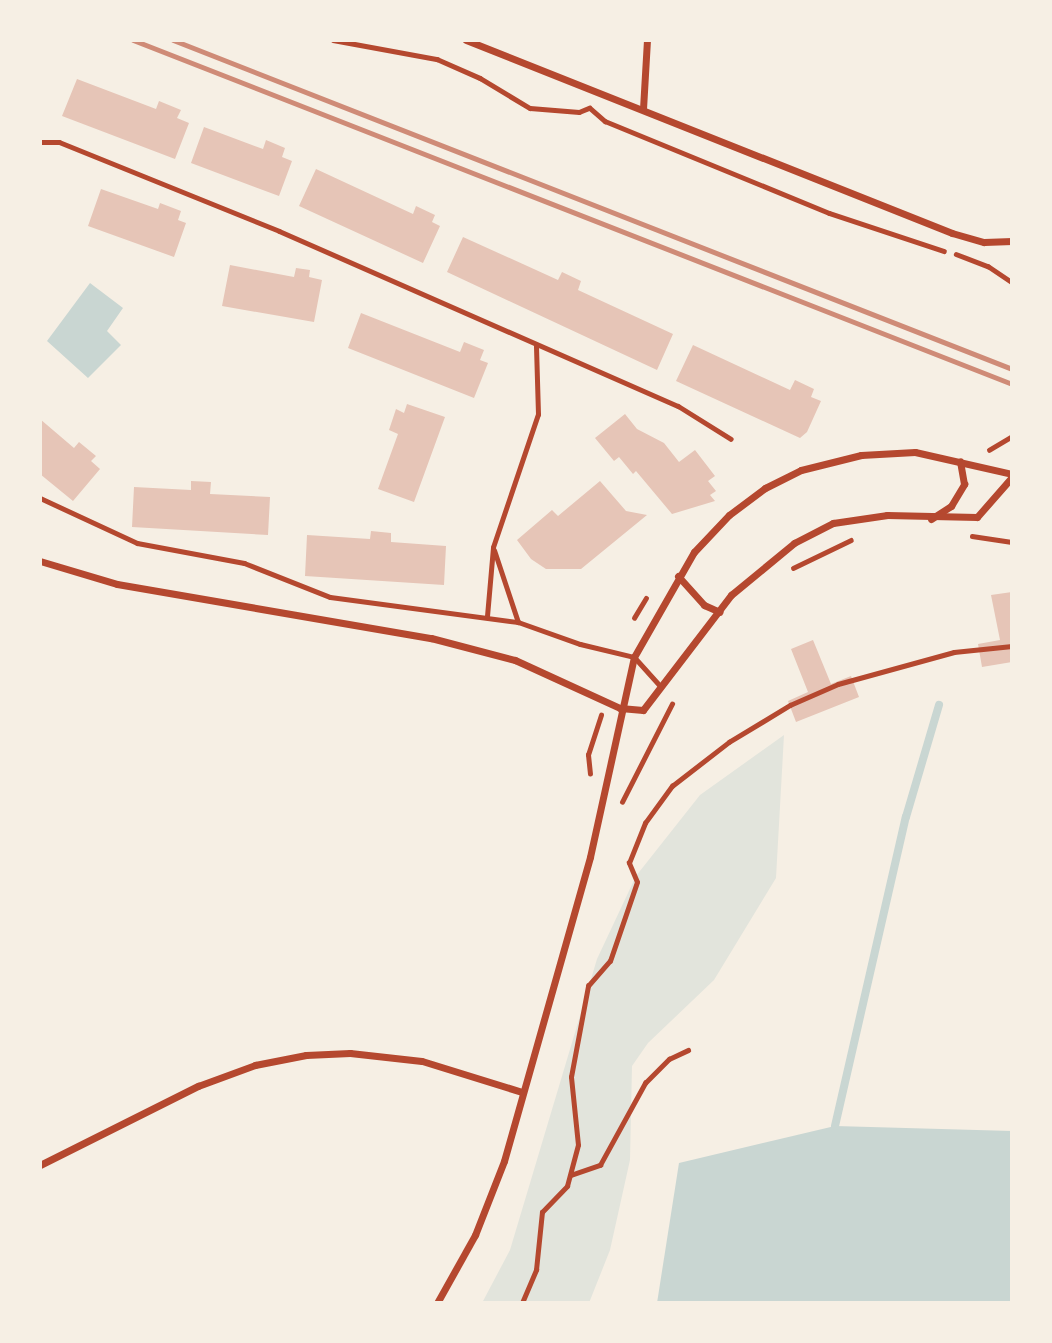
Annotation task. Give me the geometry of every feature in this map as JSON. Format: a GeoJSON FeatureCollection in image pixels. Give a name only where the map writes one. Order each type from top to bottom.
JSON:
{"type":"FeatureCollection","features":[{"type":"Feature","properties":{"kind":"street"},"geometry":{"type":"LineString","coordinates":[[466,40],[952,233],[984,242],[1010,243]]}},
{"type":"Feature","properties":{"kind":"street"},"geometry":{"type":"LineString","coordinates":[[643,109],[647,40]]}},
{"type":"Feature","properties":{"kind":"street"},"geometry":{"type":"LineString","coordinates":[[40,561],[117,584],[431,638],[515,660],[620,708],[643,710],[731,596],[794,543],[833,523],[887,515],[931,519],[977,517],[1012,476],[915,452],[861,455],[801,470],[765,488],[729,515],[678,576],[634,657],[620,708],[590,857],[504,1161],[475,1235],[437,1303]]}},
{"type":"Feature","properties":{"kind":"street"},"geometry":{"type":"LineString","coordinates":[[931,519],[951,506],[964,484],[960,461]]}},
{"type":"Feature","properties":{"kind":"street"},"geometry":{"type":"LineString","coordinates":[[678,576],[704,606],[720,612]]}},
{"type":"Feature","properties":{"kind":"street"},"geometry":{"type":"LineString","coordinates":[[40,1165],[198,1086],[255,1065],[306,1055],[422,1061],[522,1091]]}},
{"type":"Feature","properties":{"kind":"lane"},"geometry":{"type":"LineString","coordinates":[[40,142],[59,142],[279,231],[678,406],[731,439]]}},
{"type":"Feature","properties":{"kind":"lane"},"geometry":{"type":"LineString","coordinates":[[487,616],[493,547],[538,414],[536,346]]}},
{"type":"Feature","properties":{"kind":"lane"},"geometry":{"type":"LineString","coordinates":[[40,498],[137,543],[244,564],[330,597],[518,622],[580,644],[634,657],[661,687]]}},
{"type":"Feature","properties":{"kind":"lane"},"geometry":{"type":"LineString","coordinates":[[493,547],[518,622]]}},
{"type":"Feature","properties":{"kind":"path"},"geometry":{"type":"LineString","coordinates":[[332,40],[437,59],[480,78],[530,108],[579,112],[590,107],[596,116],[768,188],[977,262],[1012,282]]}},
{"type":"Feature","properties":{"kind":"path"},"geometry":{"type":"LineString","coordinates":[[961,536],[1012,542]]}},
{"type":"Feature","properties":{"kind":"path"},"geometry":{"type":"LineString","coordinates":[[787,573],[826,550],[861,538]]}},
{"type":"Feature","properties":{"kind":"path"},"geometry":{"type":"LineString","coordinates":[[522,1303],[536,1270],[542,1212],[560,1196],[571,1175],[578,1146],[571,1077],[588,986],[610,961],[637,881],[629,863],[645,823],[672,786],[770,718],[838,684],[954,652],[1012,646]]}},
{"type":"Feature","properties":{"kind":"path"},"geometry":{"type":"LineString","coordinates":[[616,813],[677,695]]}},
{"type":"Feature","properties":{"kind":"path"},"geometry":{"type":"LineString","coordinates":[[571,1175],[600,1166],[645,1083],[669,1059],[688,1051]]}},
{"type":"Feature","properties":{"kind":"shaded area"},"geometry":{"type":"Polygon","coordinates":[[[90,283],[123,308],[107,331],[121,345],[88,378],[47,341],[90,283]]]}},
{"type":"Feature","properties":{"kind":"shaded area"},"geometry":{"type":"Polygon","coordinates":[[[784,735],[776,878],[714,980],[648,1043],[632,1066],[630,1160],[610,1250],[589,1303],[482,1303],[510,1250],[597,959],[636,876],[700,795],[784,735]]]}},
{"type":"Feature","properties":{"kind":"shaded area"},"geometry":{"type":"Polygon","coordinates":[[[835,1126],[1012,1131],[1012,1303],[657,1303],[679,1163],[835,1126]]]}},
{"type":"Feature","properties":{"kind":"building"},"geometry":{"type":"Polygon","coordinates":[[[77,79],[156,109],[159,101],[181,110],[177,118],[189,123],[175,159],[62,116],[77,79]]]}},
{"type":"Feature","properties":{"kind":"building"},"geometry":{"type":"Polygon","coordinates":[[[204,127],[263,149],[266,140],[285,148],[282,157],[292,161],[279,196],[191,163],[204,127]]]}},
{"type":"Feature","properties":{"kind":"building"},"geometry":{"type":"Polygon","coordinates":[[[316,169],[413,214],[416,206],[435,215],[432,222],[440,226],[423,263],[299,206],[316,169]]]}},
{"type":"Feature","properties":{"kind":"building"},"geometry":{"type":"Polygon","coordinates":[[[101,189],[158,209],[160,203],[181,211],[178,220],[186,223],[174,257],[88,226],[101,189]]]}},
{"type":"Feature","properties":{"kind":"building"},"geometry":{"type":"Polygon","coordinates":[[[463,237],[558,280],[562,272],[581,281],[578,290],[673,334],[657,370],[447,272],[463,237]]]}},
{"type":"Feature","properties":{"kind":"building"},"geometry":{"type":"Polygon","coordinates":[[[230,265],[294,277],[296,268],[310,270],[309,277],[322,280],[314,322],[222,306],[230,265]]]}},
{"type":"Feature","properties":{"kind":"building"},"geometry":{"type":"Polygon","coordinates":[[[361,313],[460,352],[464,342],[484,350],[480,360],[488,363],[474,398],[348,348],[361,313]]]}},
{"type":"Feature","properties":{"kind":"building"},"geometry":{"type":"Polygon","coordinates":[[[693,345],[790,390],[795,380],[814,389],[811,397],[821,401],[807,432],[800,438],[676,381],[693,345]]]}},
{"type":"Feature","properties":{"kind":"building"},"geometry":{"type":"Polygon","coordinates":[[[407,404],[445,417],[414,502],[378,489],[398,434],[389,430],[396,409],[404,413],[407,404]]]}},
{"type":"Feature","properties":{"kind":"building"},"geometry":{"type":"Polygon","coordinates":[[[625,414],[637,429],[664,443],[679,462],[695,450],[715,476],[708,481],[716,491],[710,495],[715,501],[672,514],[636,471],[633,474],[619,457],[614,461],[595,438],[625,414]]]}},
{"type":"Feature","properties":{"kind":"building"},"geometry":{"type":"Polygon","coordinates":[[[40,419],[74,448],[79,442],[96,456],[91,461],[100,469],[73,501],[40,474],[40,419]]]}},
{"type":"Feature","properties":{"kind":"building"},"geometry":{"type":"Polygon","coordinates":[[[191,481],[211,482],[210,494],[270,497],[268,535],[132,527],[134,487],[191,490],[191,481]]]}},
{"type":"Feature","properties":{"kind":"building"},"geometry":{"type":"Polygon","coordinates":[[[600,481],[626,511],[647,515],[581,569],[546,569],[531,559],[517,540],[552,510],[558,516],[600,481]]]}},
{"type":"Feature","properties":{"kind":"building"},"geometry":{"type":"Polygon","coordinates":[[[371,531],[391,533],[391,542],[446,546],[444,585],[305,576],[307,535],[370,539],[371,531]]]}},
{"type":"Feature","properties":{"kind":"building"},"geometry":{"type":"Polygon","coordinates":[[[1012,592],[1012,662],[982,667],[978,644],[1000,640],[991,595],[1012,592]]]}},
{"type":"Feature","properties":{"kind":"building"},"geometry":{"type":"Polygon","coordinates":[[[813,640],[831,684],[851,676],[859,697],[796,722],[788,701],[808,692],[791,649],[813,640]]]}},
{"type":"Feature","properties":{"kind":"waterway"},"geometry":{"type":"LineString","coordinates":[[835,1126],[906,817],[939,705]]}},
{"type":"Feature","properties":{"kind":"railway"},"geometry":{"type":"LineString","coordinates":[[133,40],[1012,384]]}},
{"type":"Feature","properties":{"kind":"railway"},"geometry":{"type":"LineString","coordinates":[[173,40],[1012,369]]}}]}
